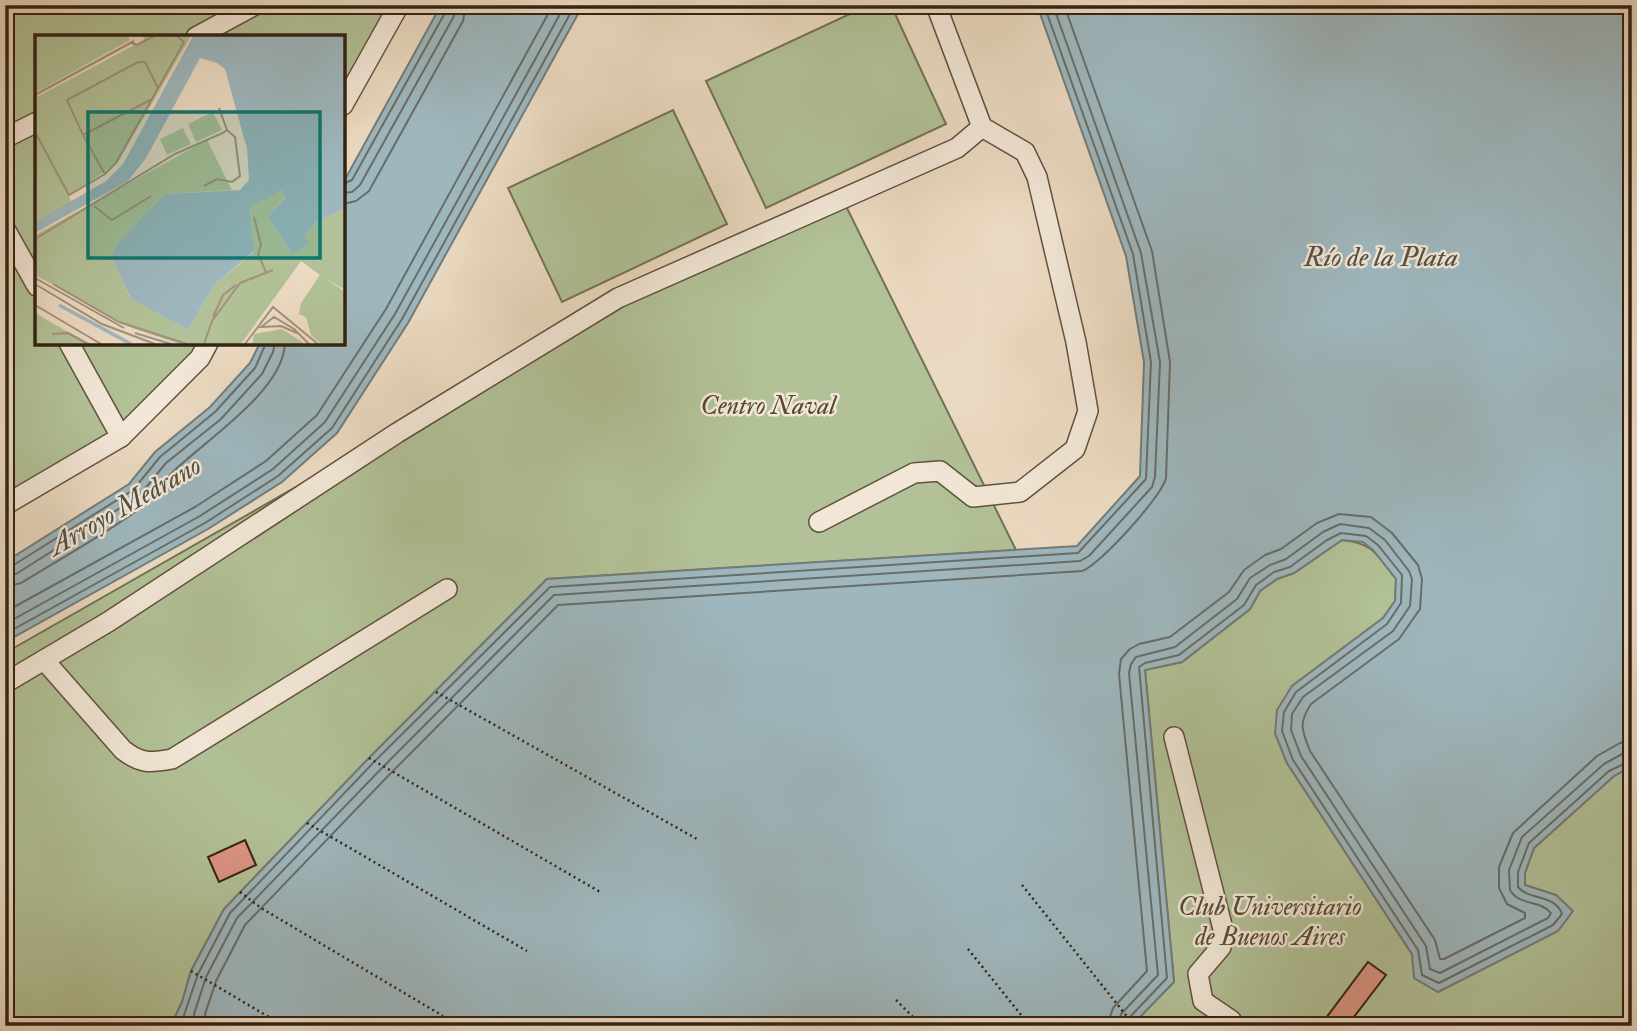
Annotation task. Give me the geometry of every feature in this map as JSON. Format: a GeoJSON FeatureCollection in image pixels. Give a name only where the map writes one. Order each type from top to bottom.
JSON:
{"type":"FeatureCollection","features":[{"type":"Feature","properties":{"kind":"lane"},"geometry":{"type":"LineString","coordinates":[[200,35],[255,5]]}},
{"type":"Feature","properties":{"kind":"lane"},"geometry":{"type":"LineString","coordinates":[[345,101],[399,5]]}},
{"type":"Feature","properties":{"kind":"lane"},"geometry":{"type":"LineString","coordinates":[[819,522],[914,472],[940,471],[972,498],[1020,492],[1075,449],[1088,411],[1076,342],[1037,177],[1025,152],[982,127],[936,5]]}},
{"type":"Feature","properties":{"kind":"lane"},"geometry":{"type":"LineString","coordinates":[[5,138],[35,123]]}},
{"type":"Feature","properties":{"kind":"lane"},"geometry":{"type":"LineString","coordinates":[[5,683],[108,622],[397,433],[618,298],[957,148],[982,127]]}},
{"type":"Feature","properties":{"kind":"lane"},"geometry":{"type":"LineString","coordinates":[[5,229],[35,282]]}},
{"type":"Feature","properties":{"kind":"lane"},"geometry":{"type":"LineString","coordinates":[[70,345],[121,437]]}},
{"type":"Feature","properties":{"kind":"lane"},"geometry":{"type":"LineString","coordinates":[[5,505],[121,437],[200,358],[207,345]]}},
{"type":"Feature","properties":{"kind":"lane"},"geometry":{"type":"LineString","coordinates":[[44,660],[123,750],[135,760],[152,763],[172,759],[447,589]]}},
{"type":"Feature","properties":{"kind":"lane"},"geometry":{"type":"LineString","coordinates":[[1174,737],[1224,933],[1221,947],[1198,974],[1203,1001],[1231,1020],[1234,1026]]}},
{"type":"Feature","properties":{"kind":"path"},"geometry":{"type":"LineString","coordinates":[[436,692],[697,839]]}},
{"type":"Feature","properties":{"kind":"path"},"geometry":{"type":"LineString","coordinates":[[369,758],[602,892]]}},
{"type":"Feature","properties":{"kind":"path"},"geometry":{"type":"LineString","coordinates":[[307,823],[527,951]]}},
{"type":"Feature","properties":{"kind":"path"},"geometry":{"type":"LineString","coordinates":[[1023,886],[1133,1024]]}},
{"type":"Feature","properties":{"kind":"path"},"geometry":{"type":"LineString","coordinates":[[240,892],[261,908],[443,1016]]}},
{"type":"Feature","properties":{"kind":"path"},"geometry":{"type":"LineString","coordinates":[[968,949],[1030,1026]]}},
{"type":"Feature","properties":{"kind":"path"},"geometry":{"type":"LineString","coordinates":[[191,971],[284,1026]]}},
{"type":"Feature","properties":{"kind":"path"},"geometry":{"type":"LineString","coordinates":[[896,1000],[922,1026]]}},
{"type":"Feature","properties":{"kind":"green space"},"geometry":{"type":"Polygon","coordinates":[[[5,5],[408,5],[345,117],[345,35],[35,35],[35,345],[217,345],[212,354],[5,512],[5,5]]]}},
{"type":"Feature","properties":{"kind":"green space"},"geometry":{"type":"Polygon","coordinates":[[[869,5],[891,5],[946,124],[766,208],[706,81],[869,5]]]}},
{"type":"Feature","properties":{"kind":"green space"},"geometry":{"type":"Polygon","coordinates":[[[673,110],[727,224],[562,302],[508,188],[673,110]]]}},
{"type":"Feature","properties":{"kind":"green space","name":"Centro Naval"},"geometry":{"type":"Polygon","coordinates":[[[840,194],[1016,550],[547,579],[224,909],[191,971],[175,1017],[181,1026],[5,1026],[5,653],[622,301],[840,194]]]}},
{"type":"Feature","properties":{"kind":"green space","name":"Club Universitario de Buenos Aires"},"geometry":{"type":"Polygon","coordinates":[[[1342,540],[1368,547],[1379,557],[1396,579],[1395,601],[1383,618],[1292,686],[1275,733],[1287,763],[1412,954],[1555,895],[1525,885],[1525,873],[1534,848],[1614,776],[1632,766],[1632,1026],[1131,1026],[1174,982],[1145,670],[1182,662],[1250,609],[1260,591],[1277,579],[1294,573],[1342,540]]]}},
{"type":"Feature","properties":{"kind":"water","name":"Arroyo Medrano"},"geometry":{"type":"Polygon","coordinates":[[[441,5],[583,5],[408,323],[337,433],[282,482],[208,529],[5,642],[5,562],[129,484],[155,452],[210,407],[250,363],[259,345],[345,345],[345,179],[441,5]]]}},
{"type":"Feature","properties":{"kind":"water","name":"Río de la Plata"},"geometry":{"type":"Polygon","coordinates":[[[1037,5],[1632,5],[1632,766],[1614,776],[1534,848],[1525,873],[1525,885],[1556,895],[1573,911],[1558,931],[1438,992],[1414,978],[1412,954],[1287,763],[1275,733],[1277,710],[1292,686],[1383,618],[1395,601],[1396,579],[1373,550],[1363,542],[1342,540],[1294,573],[1277,579],[1260,591],[1250,609],[1182,662],[1145,670],[1174,982],[1131,1026],[181,1026],[175,1017],[191,971],[224,909],[547,579],[1077,546],[1140,476],[1144,362],[1126,256],[1037,5]]]}},
{"type":"Feature","properties":{"kind":"building"},"geometry":{"type":"Polygon","coordinates":[[[245,840],[256,865],[219,882],[208,857],[245,840]]]}},
{"type":"Feature","properties":{"kind":"building"},"geometry":{"type":"Polygon","coordinates":[[[1368,962],[1386,975],[1347,1026],[1320,1026],[1368,962]]]}}]}
